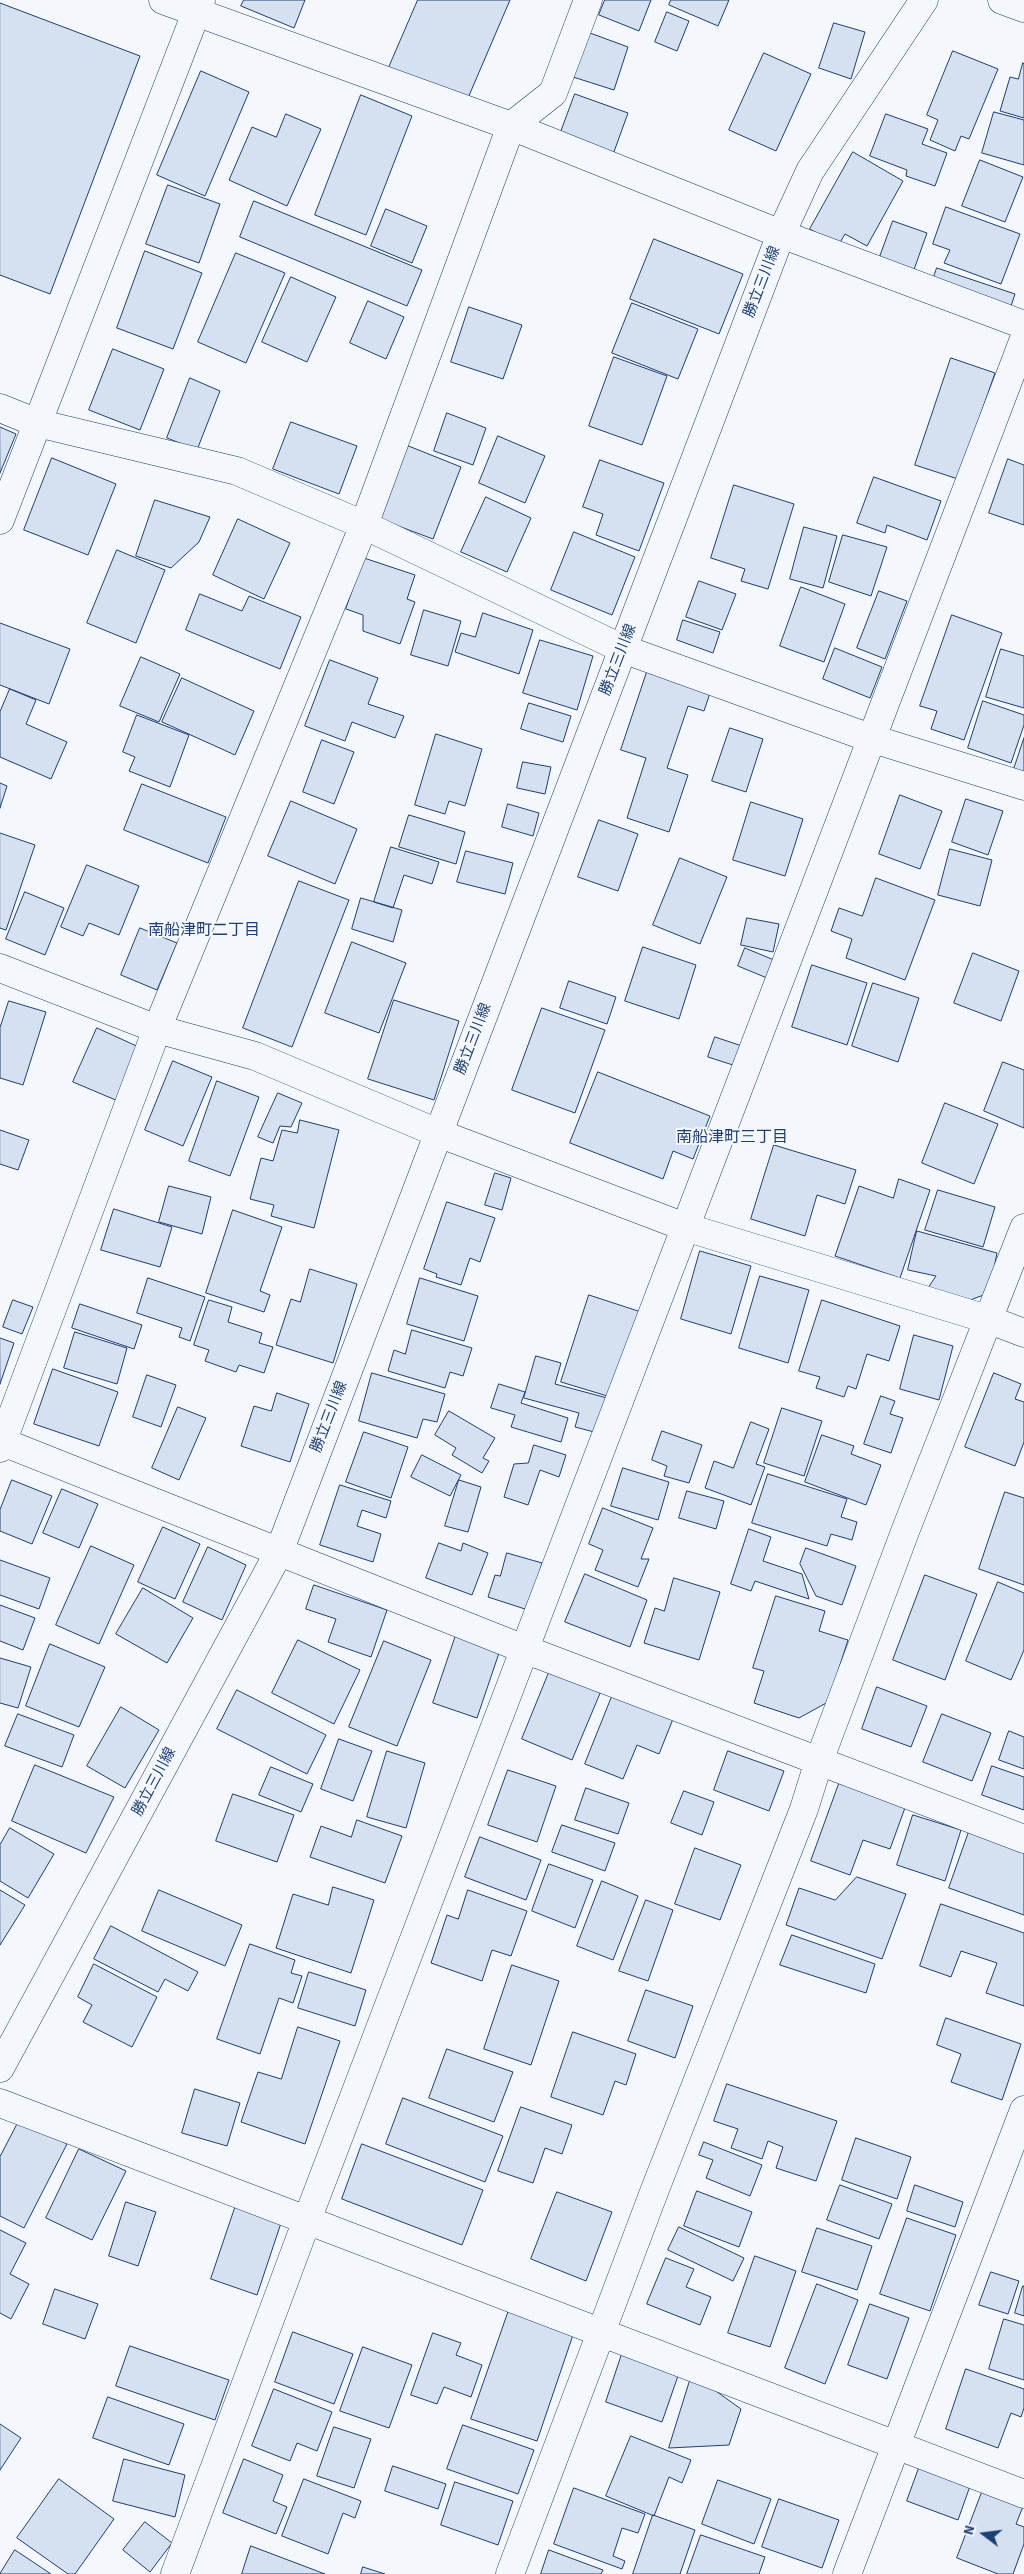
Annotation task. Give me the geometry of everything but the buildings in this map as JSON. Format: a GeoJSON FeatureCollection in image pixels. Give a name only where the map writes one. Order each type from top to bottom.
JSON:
{"type":"FeatureCollection","features":[{"type":"Feature","properties":{"kind":"street"},"geometry":{"type":"LineString","coordinates":[[163,0],[198,6],[511,126],[781,234],[1024,325]]}},
{"type":"Feature","properties":{"kind":"street"},"geometry":{"type":"LineString","coordinates":[[588,0],[553,93],[511,126],[364,525],[157,1029],[1,1444],[524,1649],[1024,1839]]}},
{"type":"Feature","properties":{"kind":"street","name":"勝立三川線"},"geometry":{"type":"LineString","coordinates":[[0,2068],[279,1552],[781,234],[810,171],[924,0]]}},
{"type":"Feature","properties":{"kind":"street"},"geometry":{"type":"LineString","coordinates":[[1002,0],[1024,8]]}},
{"type":"Feature","properties":{"kind":"street"},"geometry":{"type":"LineString","coordinates":[[0,520],[198,6]]}},
{"type":"Feature","properties":{"kind":"street"},"geometry":{"type":"LineString","coordinates":[[176,2574],[307,2220],[873,739],[1024,338]]}},
{"type":"Feature","properties":{"kind":"street"},"geometry":{"type":"LineString","coordinates":[[0,408],[37,423],[237,471],[364,525],[623,649],[873,739],[1024,786]]}},
{"type":"Feature","properties":{"kind":"street"},"geometry":{"type":"LineString","coordinates":[[0,968],[157,1029],[255,1056],[438,1132],[685,1227],[987,1319],[1024,1333]]}},
{"type":"Feature","properties":{"kind":"street"},"geometry":{"type":"LineString","coordinates":[[510,2574],[601,2332],[804,1809],[819,1761],[987,1319],[1024,1228]]}},
{"type":"Feature","properties":{"kind":"street"},"geometry":{"type":"LineString","coordinates":[[0,2103],[1024,2494]]}},
{"type":"Feature","properties":{"kind":"street"},"geometry":{"type":"LineString","coordinates":[[847,2574],[1024,2110]]}},
{"type":"Feature","properties":{"kind":"district","name":"南船津町二丁目"},"geometry":{"type":"Point","coordinates":[204,931]}},
{"type":"Feature","properties":{"kind":"district","name":"南船津町三丁目"},"geometry":{"type":"Point","coordinates":[732,1138]}}]}
